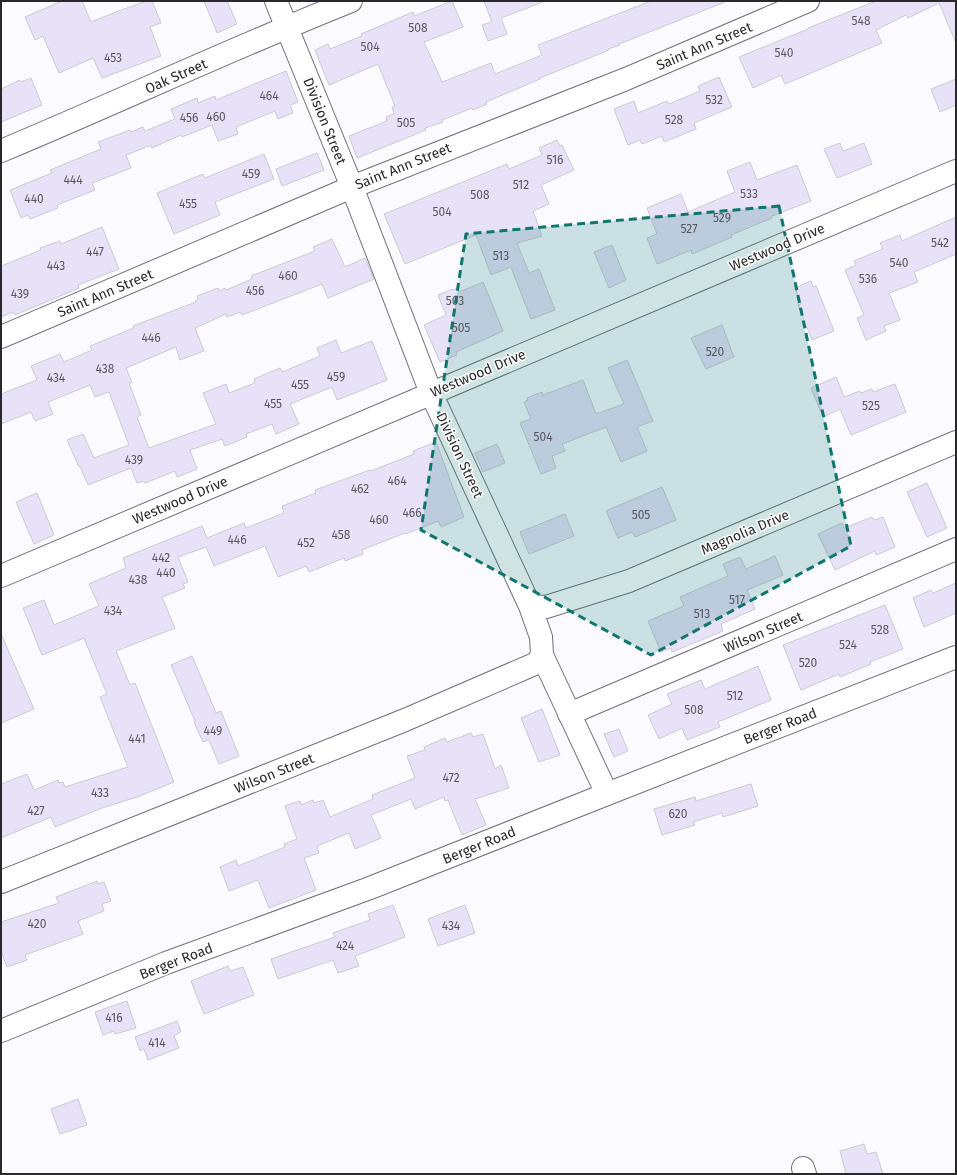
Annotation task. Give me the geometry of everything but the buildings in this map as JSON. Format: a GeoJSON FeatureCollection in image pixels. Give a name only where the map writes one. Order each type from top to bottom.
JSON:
{"type":"FeatureCollection","features":[{"type":"Feature","properties":{"kind":"street","name":"Division Street"},"geometry":{"type":"LineString","coordinates":[[276,1],[352,187],[431,393],[530,606],[541,637],[542,655],[607,794]]}},
{"type":"Feature","properties":{"kind":"street","name":"Oak Street"},"geometry":{"type":"LineString","coordinates":[[1,151],[287,27],[351,1]]}},
{"type":"Feature","properties":{"kind":"street","name":"Saint Ann Street"},"geometry":{"type":"LineString","coordinates":[[1,337],[352,187],[626,79],[808,1]]}},
{"type":"Feature","properties":{"kind":"street","name":"Westwood Drive"},"geometry":{"type":"LineString","coordinates":[[1,576],[956,171]]}},
{"type":"Feature","properties":{"kind":"street","name":"Magnolia Drive"},"geometry":{"type":"LineString","coordinates":[[530,606],[546,607],[629,581],[956,442]]}},
{"type":"Feature","properties":{"kind":"street","name":"Wilson Street"},"geometry":{"type":"LineString","coordinates":[[570,714],[956,549]]}},
{"type":"Feature","properties":{"kind":"street","name":"Wilson Street"},"geometry":{"type":"LineString","coordinates":[[1,882],[405,720],[536,663],[542,655]]}},
{"type":"Feature","properties":{"kind":"street","name":"Berger Road"},"geometry":{"type":"LineString","coordinates":[[1,1031],[166,963],[370,888],[956,657]]}},
{"type":"Feature","properties":{"kind":"highlighted area"},"geometry":{"type":"Polygon","coordinates":[[[779,206],[851,546],[651,655],[421,530],[466,234],[779,206]]]}}]}
